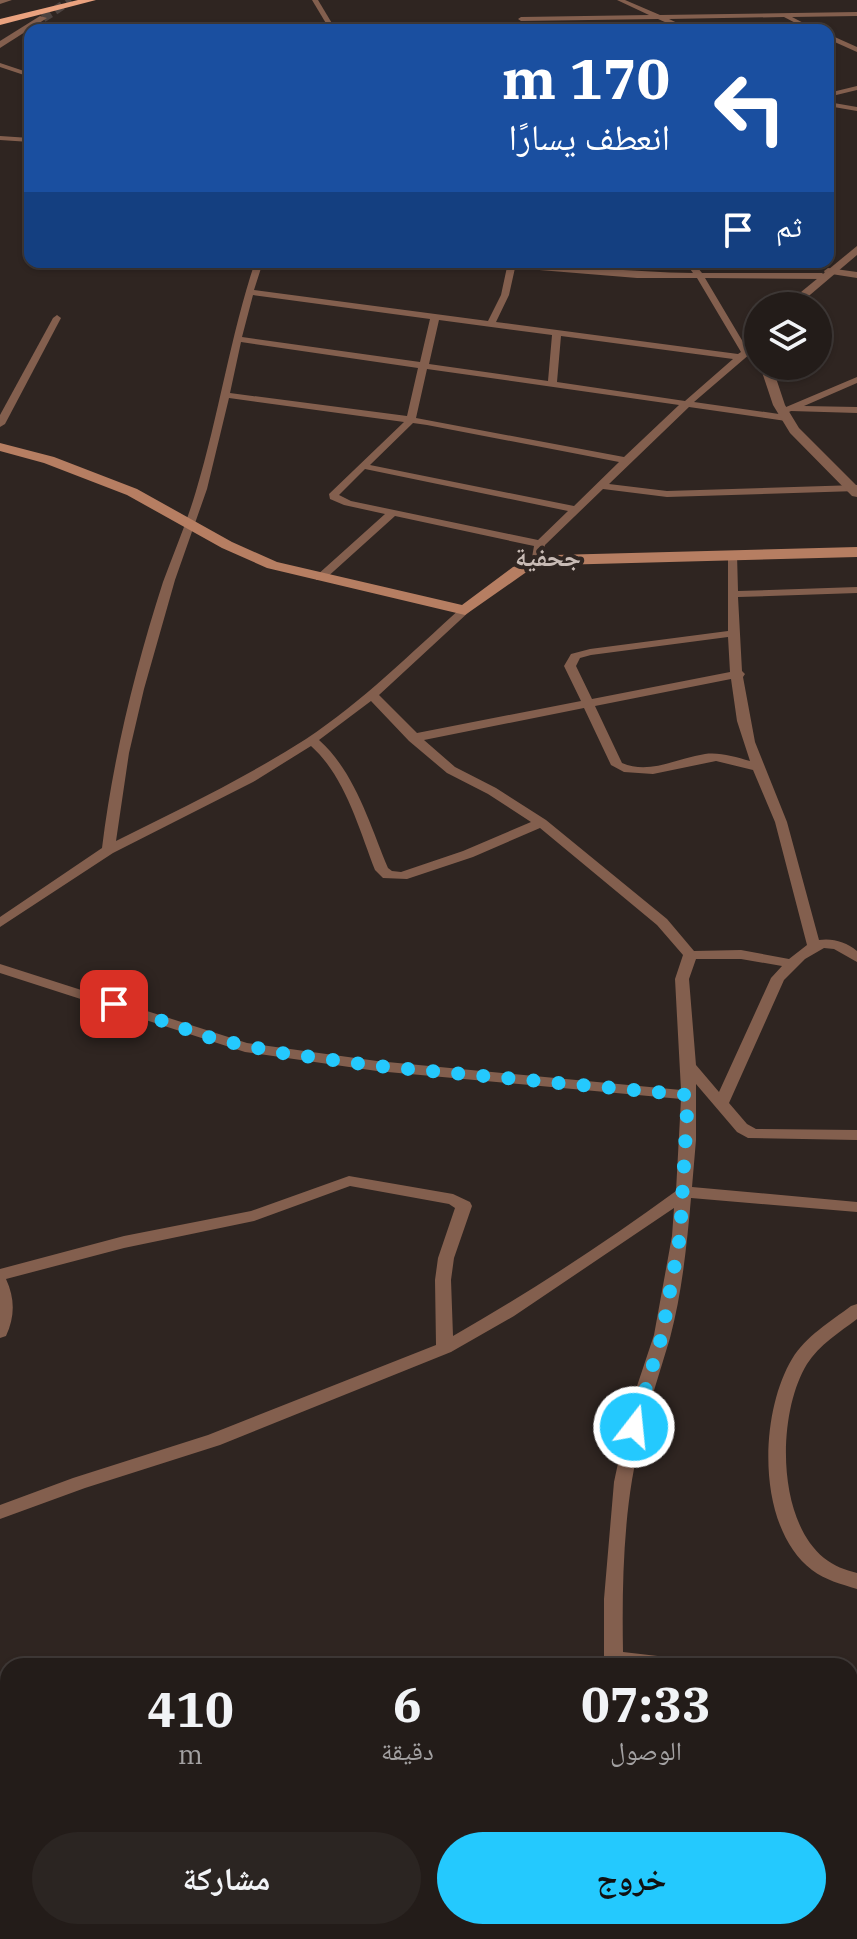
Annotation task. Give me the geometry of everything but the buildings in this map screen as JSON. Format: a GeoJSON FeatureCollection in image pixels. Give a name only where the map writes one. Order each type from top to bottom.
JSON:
{"type":"FeatureCollection","features":[{"type":"Feature","properties":{"kind":"highway"},"geometry":{"type":"LineString","coordinates":[[0,20],[73,0]]}},
{"type":"Feature","properties":{"kind":"highway"},"geometry":{"type":"LineString","coordinates":[[0,20],[91,0]]}},
{"type":"Feature","properties":{"kind":"main road"},"geometry":{"type":"LineString","coordinates":[[0,447],[107,481],[253,558],[320,578],[465,610],[501,582],[536,563],[575,559],[857,552]]}},
{"type":"Feature","properties":{"kind":"street"},"geometry":{"type":"LineString","coordinates":[[0,2],[9,0]]}},
{"type":"Feature","properties":{"kind":"street"},"geometry":{"type":"LineString","coordinates":[[315,0],[329,24]]}},
{"type":"Feature","properties":{"kind":"street"},"geometry":{"type":"LineString","coordinates":[[620,0],[677,24]]}},
{"type":"Feature","properties":{"kind":"street"},"geometry":{"type":"LineString","coordinates":[[521,19],[857,14]]}},
{"type":"Feature","properties":{"kind":"street"},"geometry":{"type":"LineString","coordinates":[[783,16],[801,24]]}},
{"type":"Feature","properties":{"kind":"street"},"geometry":{"type":"LineString","coordinates":[[34,24],[43,18]]}},
{"type":"Feature","properties":{"kind":"street"},"geometry":{"type":"LineString","coordinates":[[1,47],[24,31]]}},
{"type":"Feature","properties":{"kind":"street"},"geometry":{"type":"LineString","coordinates":[[834,39],[857,50]]}},
{"type":"Feature","properties":{"kind":"street"},"geometry":{"type":"LineString","coordinates":[[0,65],[24,73]]}},
{"type":"Feature","properties":{"kind":"street"},"geometry":{"type":"LineString","coordinates":[[834,94],[857,88]]}},
{"type":"Feature","properties":{"kind":"street"},"geometry":{"type":"LineString","coordinates":[[834,105],[857,109]]}},
{"type":"Feature","properties":{"kind":"street"},"geometry":{"type":"LineString","coordinates":[[0,138],[24,140]]}},
{"type":"Feature","properties":{"kind":"street"},"geometry":{"type":"LineString","coordinates":[[834,267],[857,249]]}},
{"type":"Feature","properties":{"kind":"street"},"geometry":{"type":"LineString","coordinates":[[108,850],[115,782],[128,729],[165,592],[191,526],[193,509],[207,471],[257,268]]}},
{"type":"Feature","properties":{"kind":"street"},"geometry":{"type":"LineString","coordinates":[[491,324],[511,268]]}},
{"type":"Feature","properties":{"kind":"street"},"geometry":{"type":"LineString","coordinates":[[558,268],[621,275],[857,275]]}},
{"type":"Feature","properties":{"kind":"street"},"geometry":{"type":"LineString","coordinates":[[695,268],[702,276],[742,354]]}},
{"type":"Feature","properties":{"kind":"street"},"geometry":{"type":"LineString","coordinates":[[805,292],[833,268]]}},
{"type":"Feature","properties":{"kind":"street"},"geometry":{"type":"LineString","coordinates":[[249,292],[742,354]]}},
{"type":"Feature","properties":{"kind":"street"},"geometry":{"type":"LineString","coordinates":[[435,316],[411,420],[334,497],[392,513],[540,544]]}},
{"type":"Feature","properties":{"kind":"street"},"geometry":{"type":"LineString","coordinates":[[0,424],[57,318]]}},
{"type":"Feature","properties":{"kind":"street"},"geometry":{"type":"LineString","coordinates":[[552,386],[557,333]]}},
{"type":"Feature","properties":{"kind":"street"},"geometry":{"type":"LineString","coordinates":[[238,339],[684,406],[786,413],[857,410]]}},
{"type":"Feature","properties":{"kind":"street"},"geometry":{"type":"LineString","coordinates":[[536,563],[540,544],[742,354]]}},
{"type":"Feature","properties":{"kind":"street"},"geometry":{"type":"LineString","coordinates":[[772,380],[786,413],[812,450],[855,489]]}},
{"type":"Feature","properties":{"kind":"street"},"geometry":{"type":"LineString","coordinates":[[786,413],[857,380]]}},
{"type":"Feature","properties":{"kind":"street"},"geometry":{"type":"LineString","coordinates":[[224,395],[411,420],[627,461]]}},
{"type":"Feature","properties":{"kind":"street"},"geometry":{"type":"LineString","coordinates":[[363,466],[577,510]]}},
{"type":"Feature","properties":{"kind":"street"},"geometry":{"type":"LineString","coordinates":[[602,486],[667,494],[855,489]]}},
{"type":"Feature","properties":{"kind":"street"},"geometry":{"type":"LineString","coordinates":[[320,578],[392,513]]}},
{"type":"Feature","properties":{"kind":"street"},"geometry":{"type":"LineString","coordinates":[[732,554],[735,633],[747,733],[781,820],[801,906],[814,946]]}},
{"type":"Feature","properties":{"kind":"street"},"geometry":{"type":"LineString","coordinates":[[733,594],[857,590]]}},
{"type":"Feature","properties":{"kind":"street"},"geometry":{"type":"LineString","coordinates":[[0,923],[108,850],[249,779],[312,740],[372,695],[465,610]]}},
{"type":"Feature","properties":{"kind":"street"},"geometry":{"type":"LineString","coordinates":[[735,633],[575,656],[570,666],[617,765],[624,769],[644,770],[717,757],[759,768]]}},
{"type":"Feature","properties":{"kind":"street"},"geometry":{"type":"LineString","coordinates":[[413,738],[739,674]]}},
{"type":"Feature","properties":{"kind":"street"},"geometry":{"type":"LineString","coordinates":[[372,695],[413,738],[451,770],[492,791],[541,823],[662,922],[690,955]]}},
{"type":"Feature","properties":{"kind":"street"},"geometry":{"type":"LineString","coordinates":[[312,740],[324,748],[342,774],[382,870],[388,875],[402,876],[468,854],[541,823]]}},
{"type":"Feature","properties":{"kind":"street"},"geometry":{"type":"LineString","coordinates":[[721,1104],[778,978],[814,946],[837,944],[857,958]]}},
{"type":"Feature","properties":{"kind":"street"},"geometry":{"type":"LineString","coordinates":[[690,955],[720,953],[773,957],[792,964]]}},
{"type":"Feature","properties":{"kind":"street"},"geometry":{"type":"LineString","coordinates":[[614,1658],[613,1599],[623,1482],[639,1407],[662,1335],[685,1192],[689,1066],[682,979],[690,955]]}},
{"type":"Feature","properties":{"kind":"street"},"geometry":{"type":"LineString","coordinates":[[0,968],[245,1047],[377,1066],[688,1095]]}},
{"type":"Feature","properties":{"kind":"street"},"geometry":{"type":"LineString","coordinates":[[689,1066],[742,1128],[753,1134],[857,1135]]}},
{"type":"Feature","properties":{"kind":"street"},"geometry":{"type":"LineString","coordinates":[[0,1275],[124,1242],[254,1216],[344,1182],[370,1182],[453,1199],[464,1206],[446,1258],[443,1280],[445,1348]]}},
{"type":"Feature","properties":{"kind":"street"},"geometry":{"type":"LineString","coordinates":[[0,1512],[214,1440],[445,1348],[508,1312],[685,1192],[857,1207]]}},
{"type":"Feature","properties":{"kind":"street"},"geometry":{"type":"LineString","coordinates":[[0,1283],[6,1306],[0,1332]]}},
{"type":"Feature","properties":{"kind":"street"},"geometry":{"type":"LineString","coordinates":[[857,1310],[817,1343],[797,1366],[780,1424],[775,1454],[785,1504],[804,1549],[825,1569],[857,1581]]}},
{"type":"Feature","properties":{"kind":"tunnel"},"geometry":{"type":"LineString","coordinates":[[43,18],[71,0]]}},
{"type":"Feature","properties":{"kind":"district","name":"جحفية"},"geometry":{"type":"Point","coordinates":[548,556]}},
{"type":"Feature","properties":{"kind":"route"},"geometry":{"type":"LineString","coordinates":[[114,1004],[214,1039],[282,1053],[377,1066],[688,1095],[688,1140],[680,1236],[662,1335],[634,1427]]}}]}
